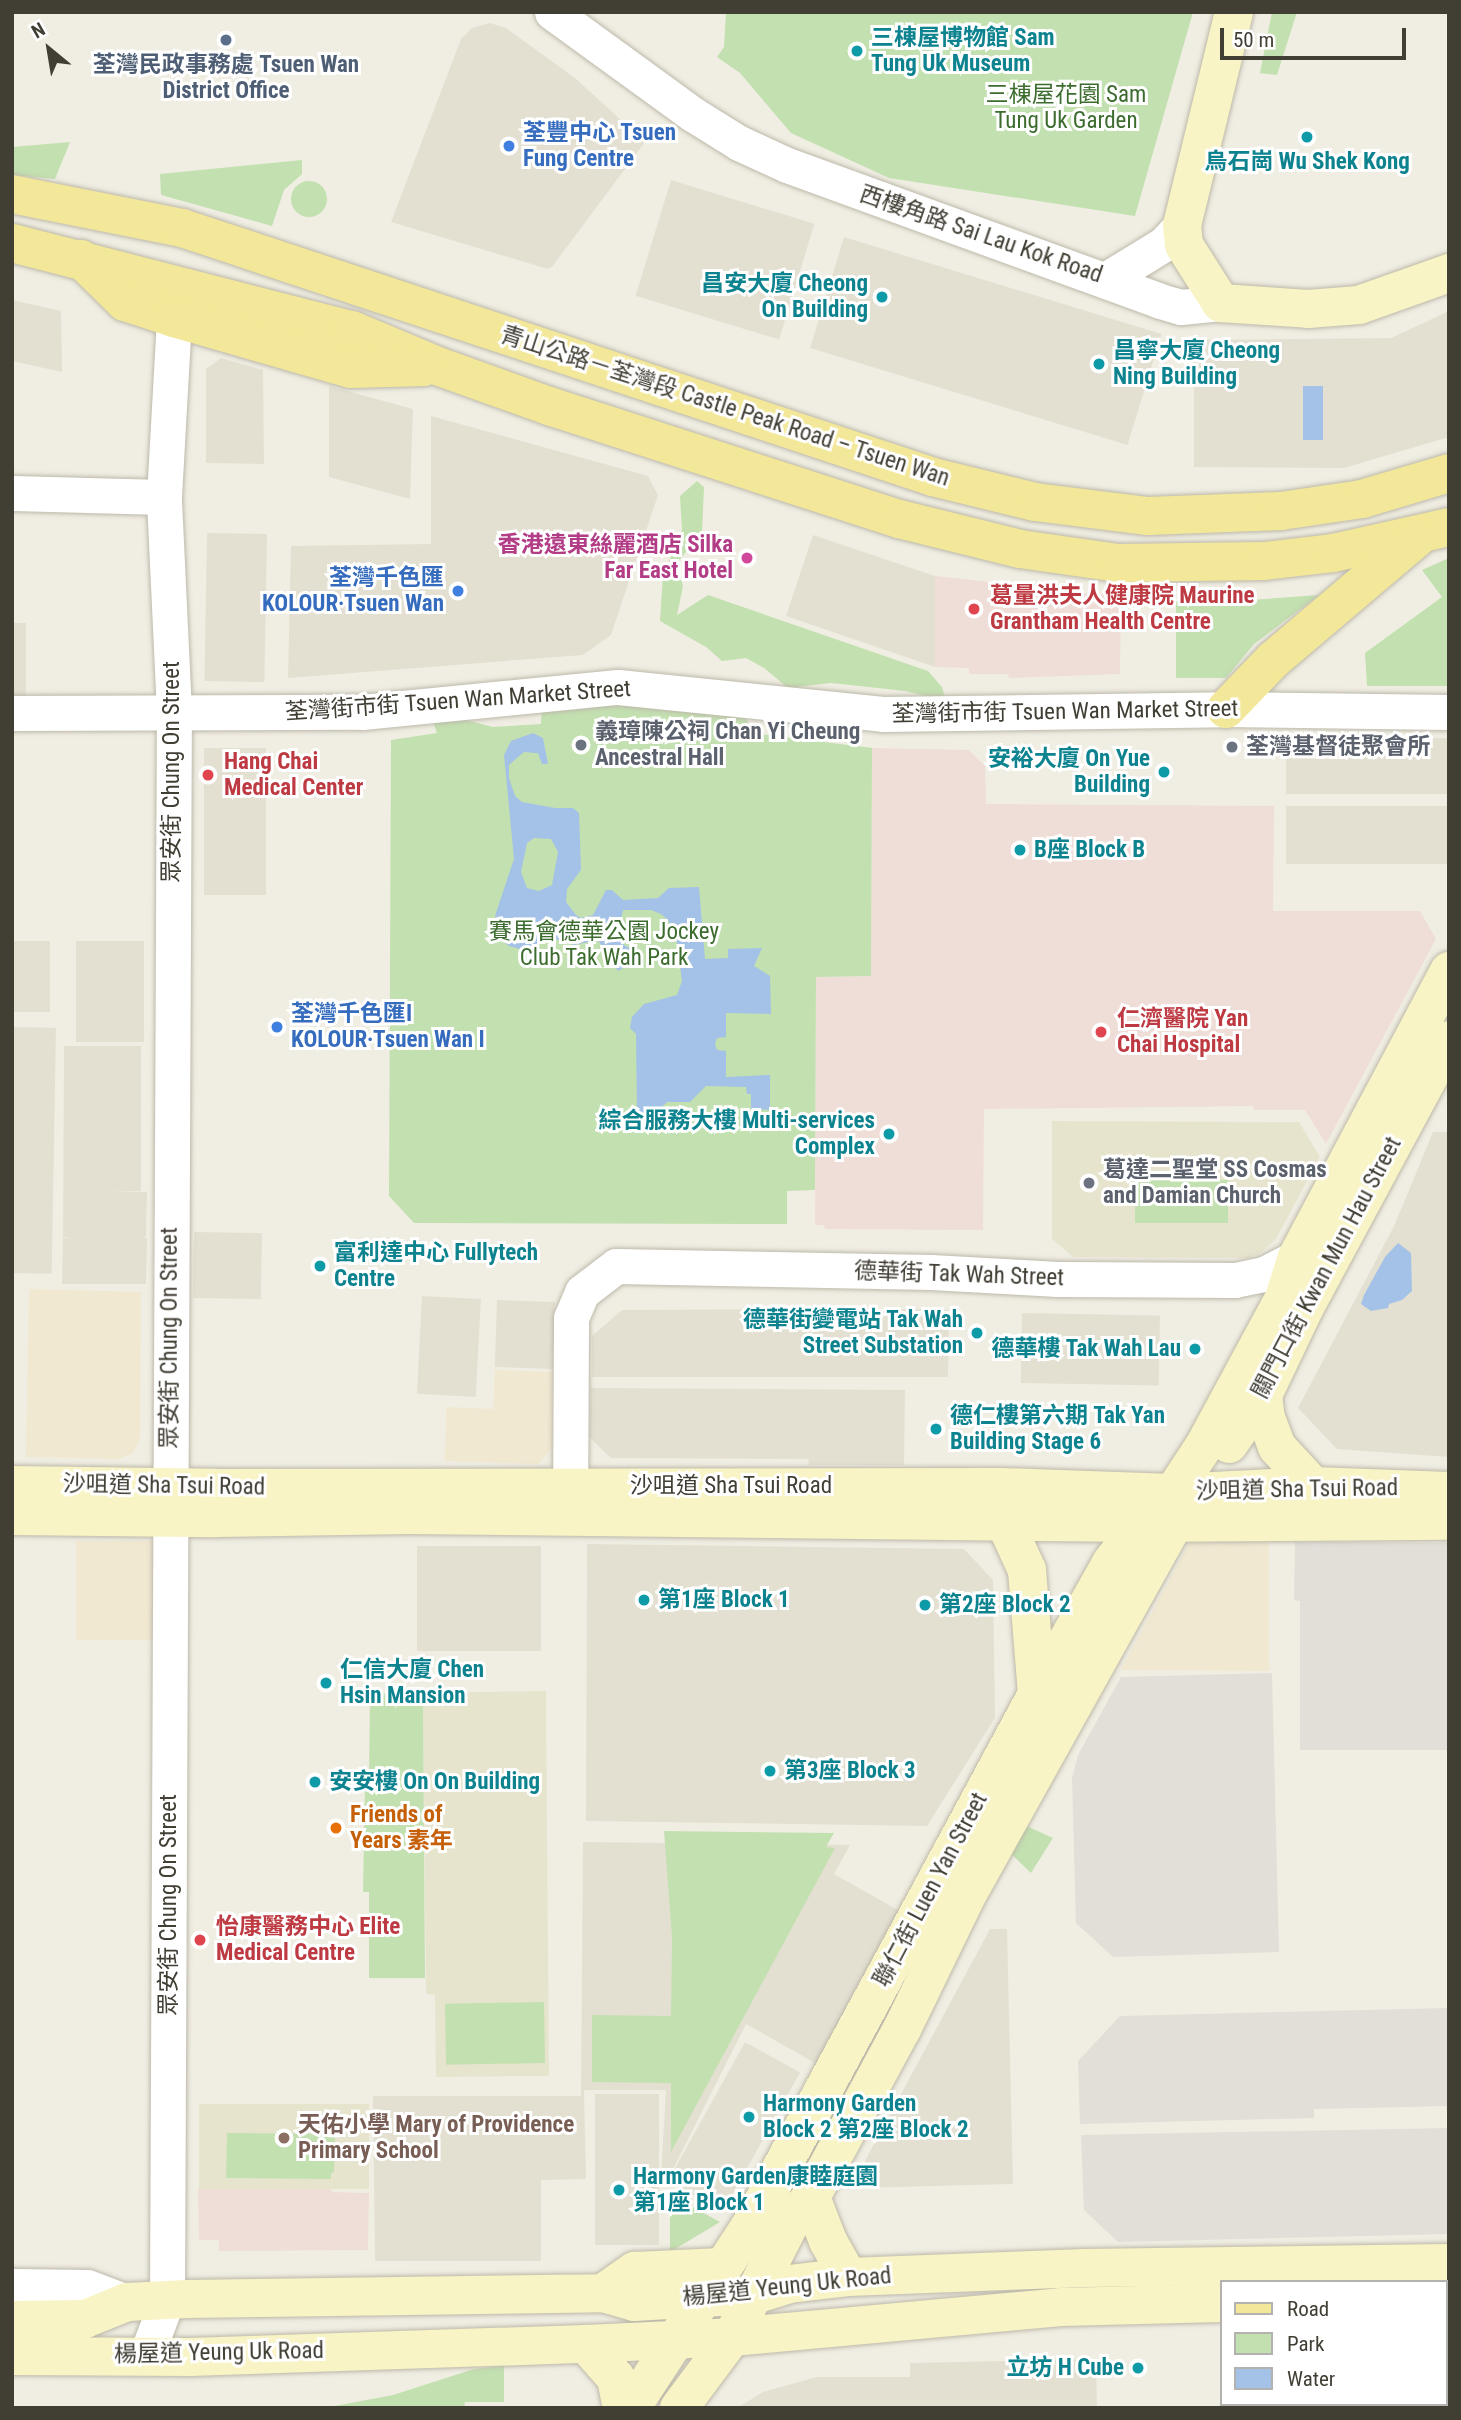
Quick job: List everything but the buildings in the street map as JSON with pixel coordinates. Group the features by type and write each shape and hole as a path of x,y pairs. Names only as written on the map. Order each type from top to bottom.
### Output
{"main road":[{"path":"1221,303 1184,245 1182,225 1234,12"},
{"name":"青山公路－荃灣段 Castle Peak Road – Tsuen Wan","path":"12,194 182,228 933,477 1035,502 1148,516 1281,511 1362,499 1449,473"},
{"path":"12,243 81,258 352,330 440,367 552,407 899,519 1020,549 1118,563 1264,561 1333,553 1435,530"},
{"path":"81,258 125,302 174,318 351,369 440,367"},
{"name":"西樓角路 Sai Lau Kok Road","path":"1221,303 1308,309 1359,305 1449,273"},
{"path":"1226,709 1273,660 1435,530"},
{"name":"關門口街 Kwan Mun Hau Street","path":"1172,1507 1284,1298 1297,1257 1449,971"},
{"name":"關門口街 Kwan Mun Hau Street","path":"1172,1507 1263,1395 1305,1307 1449,1040"},
{"path":"1263,1395 1266,1418 1277,1447 1313,1486"},
{"name":"沙咀道 Sha Tsui Road","path":"12,1485 168,1502"},
{"name":"沙咀道 Sha Tsui Road","path":"569,1501 1000,1486 1172,1507 1449,1521"},
{"name":"沙咀道 Sha Tsui Road","path":"12,1516 168,1502 215,1488 1004,1520 1172,1507 1313,1486 1449,1490"},
{"name":"聯仁街 Luen Yan Street","path":"631,2408 678,2340 750,2226 1037,1694 1111,1563 1172,1507"},
{"name":"聯仁街 Luen Yan Street","path":"682,2403 732,2337 792,2220 811,2197 902,2029 965,1899 1172,1507"},
{"path":"1004,1520 1027,1570 1037,1694"},
{"path":"811,2197 828,2241 848,2277"},
{"name":"楊屋道 Yeung Uk Road","path":"12,2320 85,2319 127,2302 167,2300 603,2293 634,2302 713,2283 754,2295 789,2284 848,2277 1084,2268 1449,2263"},
{"name":"楊屋道 Yeung Uk Road","path":"12,2356 146,2356 678,2340 1062,2307 1220,2303"},
{"path":"682,2403 799,2331"},
{"path":"586,2344 616,2378 622,2408"}],"street":[{"name":"西樓角路 Sai Lau Kok Road","path":"552,12 683,107 739,143 894,206 1181,307 1221,303"},
{"path":"1107,279 1164,244 1182,225"},
{"name":"眾安街 Chung On Street","path":"146,2356 167,2300 168,1502 174,712 164,497 174,318"},
{"path":"12,493 164,497"},
{"name":"荃灣街市街 Tsuen Wan Market Street","path":"12,713 362,712 530,693 618,687 859,713 1226,709 1449,712"},
{"name":"德華街 Tak Wah Street","path":"569,1501 573,1306 582,1292 616,1266 931,1272 1058,1279 1235,1280 1264,1274 1297,1257"},
{"name":"楊屋道 Yeung Uk Road","path":"12,2286 87,2287 127,2302"}],"shaded area":[{"name":"荃豐中心 Tsuen Fung Centre","path":"490,23 506,28 575,78 645,142 548,269 391,222 461,39 472,28"},
{"path":"671,180 814,224 779,340 636,296"},
{"path":"844,237 1161,334 1128,445 810,348"},
{"path":"12,300 61,311 62,372 12,361"},
{"path":"1449,311 1449,437 1344,468 1194,467 1194,340 1391,338"},
{"path":"221,358 263,370 264,464 206,463 206,369"},
{"path":"329,386 413,409 410,499 329,477"},
{"name":"荃灣千色匯 KOLOUR‧Tsuen Wan","path":"431,416 648,476 658,495 611,635 583,655 288,678 291,546 431,544"},
{"path":"207,533 267,534 264,682 204,681"},
{"path":"813,535 935,576 935,667 786,616"},
{"path":"935,576 1121,597 1120,674 1009,678 1008,674 969,674 969,668 935,667"},
{"path":"12,623 26,623 26,697 12,697"},
{"path":"1286,738 1449,738 1449,794 1286,794"},
{"path":"204,748 266,748 266,895 204,895"},
{"name":"仁濟醫院 Yan Chai Hospital","path":"872,748 969,750 985,766 986,804 1274,806 1273,911 1420,911 1436,939 1326,1144 1305,1110 1254,1110 1253,1106 984,1109 983,1230 825,1229 824,1225 815,1225 816,977 871,976"},
{"path":"1286,806 1449,806 1449,864 1286,864"},
{"path":"12,941 50,941 50,1012 12,1012"},
{"path":"76,941 144,941 144,1042 76,1042"},
{"path":"12,1027 56,1028 52,1274 12,1273"},
{"path":"64,1046 141,1046 141,1191 110,1191 147,1192 146,1237 140,1238 147,1238 146,1284 62,1284 63,1238 72,1238 63,1237"},
{"path":"1052,1121 1299,1122 1320,1157 1276,1239 1262,1252 1249,1258 1073,1257 1052,1239"},
{"path":"1433,1132 1449,1132 1449,1457 1337,1449 1298,1408 1394,1226"},
{"path":"194,1232 262,1233 261,1299 193,1298"},
{"path":"29,1289 141,1292 140,1439 133,1453 118,1459 26,1457"},
{"path":"422,1296 481,1299 476,1397 417,1394"},
{"path":"497,1300 555,1302 553,1369 495,1367"},
{"path":"813,1308 949,1310 948,1377 592,1377 592,1336 622,1310 810,1309 811,1349"},
{"path":"1022,1313 1160,1315 1159,1385 1021,1383"},
{"path":"495,1370 553,1372 552,1448 538,1464 445,1461 446,1407 493,1409"},
{"path":"591,1388 905,1390 904,1465 809,1465 808,1459 611,1458 589,1437"},
{"path":"76,1541 154,1541 154,1640 76,1640"},
{"path":"1190,1542 1269,1542 1269,1671 1121,1670"},
{"path":"1295,1542 1449,1543 1449,1750 1300,1750 1300,1601 1294,1600"},
{"path":"587,1544 964,1549 993,1580 995,1718 927,1826 586,1821"},
{"path":"417,1546 541,1546 541,1651 417,1651"},
{"path":"1272,1673 1279,1952 1113,1957 1076,1923 1072,1778 1078,1755 1121,1677"},
{"path":"546,1691 549,2076 436,2077 435,1995 426,1994 423,1693"},
{"path":"583,1842 850,1845 834,1874 905,1914 822,2067 746,2024 668,2179 661,2176 666,2090 584,2090 586,2179 541,2180 541,2261 375,2261 373,2096 581,2096"},
{"path":"990,1929 1007,1929 1013,2184 855,2188 867,2157"},
{"path":"1449,2008 1449,2106 1314,2109 1314,2118 1080,2124 1078,2061 1120,2016"},
{"path":"745,2042 800,2073 723,2212 668,2181"},
{"path":"595,2094 659,2094 659,2245 595,2245"},
{"name":"天佑小學 Mary of Providence Primary School","path":"199,2104 369,2104 369,2189 199,2189"},
{"path":"1449,2128 1449,2234 1118,2242 1084,2210 1081,2135"},
{"path":"198,2189 331,2189 332,2192 369,2193 368,2250 219,2251 219,2240 199,2240"},
{"path":"1449,2326 1449,2408 1288,2408 1447,2406"},
{"path":"1096,2359 1097,2408 737,2408 763,2392 817,2377 910,2377 910,2363"}],"green space":[{"name":"三棟屋花園 Sam Tung Uk Garden","path":"726,12 1193,12 1135,216 889,178 791,133 740,73 717,57 724,47"},
{"path":"1272,12 1297,12 1277,75 1260,73"},
{"path":"70,142 55,179 12,175 12,147"},
{"path":"302,160 302,174 284,190 272,226 161,195 160,174"},
{"path":"309,181 322,186 327,199 322,212 309,217 296,212 291,199 296,186"},
{"path":"697,481 704,487 702,533 676,564 683,586 677,615 708,595 928,671 942,687 946,701 905,691 831,683 788,688 764,668 746,658 722,661 706,647 660,621 663,575 682,530 680,496"},
{"path":"1449,558 1449,686 1367,686 1365,653 1442,597 1422,570"},
{"path":"1319,595 1254,644 1226,678 1176,678 1176,601 1222,602"},
{"name":"賽馬會德華公園 Jockey Club Tak Wah Park","path":"711,680 759,734 872,748 871,976 816,977 815,1190 787,1191 787,1224 414,1223 389,1196 391,740 437,733 432,719 466,720 493,727 541,724 542,700 626,706 669,703"},
{"path":"1135,1180 1228,1180 1228,1223 1135,1223"},
{"path":"423,1693 425,1978 369,1978 369,1892 363,1892 370,1694"},
{"path":"1020,1823 1053,1838 1031,1873 1004,1847"},
{"path":"664,1831 834,1833 826,1847 835,1848 671,2152 671,2083 592,2082 592,2015 671,2016 672,1937"},
{"path":"544,2002 545,2063 446,2065 445,2004"},
{"path":"227,2133 335,2134 334,2172 331,2173 331,2179 226,2178"},
{"path":"670,2195 720,2222 670,2252"},
{"path":"504,2366 504,2402 465,2402 464,2408 324,2408 393,2395 474,2369"}],"water":[{"path":"1303,386 1323,386 1323,440 1303,440"},
{"path":"533,733 543,738 548,764 542,764 538,753 524,752 509,765 509,778 515,796 522,802 555,808 573,808 579,813 581,870 567,889 566,902 576,915 581,918 593,915 606,890 612,890 623,900 658,898 669,888 699,887 705,959 728,958 728,949 762,948 754,966 770,976 771,1014 726,1013 726,1037 717,1038 715,1044 717,1050 726,1051 726,1077 770,1075 770,1110 751,1109 751,1094 747,1094 746,1087 706,1086 690,1102 667,1102 650,1118 637,1118 636,1034 630,1028 632,1017 644,1004 677,995 682,981 676,936 668,920 661,914 651,910 623,910 618,934 625,946 638,951 635,961 618,971 598,940 574,945 549,937 529,948 520,949 509,946 500,939 495,916 514,859 504,755 511,741","holes":["534,838 551,839 558,852 552,885 539,891 527,888 521,872 527,843"]},
{"path":"1398,1243 1411,1253 1412,1291 1402,1300 1389,1304 1388,1308 1371,1311 1361,1304 1364,1295 1385,1257"}],"place":[{"name":"荃灣民政事務處 Tsuen Wan District Office","path":"226,40"},
{"name":"三棟屋博物館 Sam Tung Uk Museum","path":"857,51"},
{"name":"烏石崗 Wu Shek Kong","path":"1307,137"},
{"name":"荃豐中心 Tsuen Fung Centre","path":"509,146"},
{"name":"昌安大廈 Cheong On Building","path":"882,297"},
{"name":"昌寧大廈 Cheong Ning Building","path":"1099,364"},
{"name":"香港遠東絲麗酒店 Silka Far East Hotel","path":"747,558"},
{"name":"荃灣千色匯 KOLOUR‧Tsuen Wan","path":"458,591"},
{"name":"葛量洪夫人健康院 Maurine Grantham Health Centre","path":"974,609"},
{"name":"義璋陳公祠 Chan Yi Cheung Ancestral Hall","path":"581,745"},
{"name":"荃灣基督徒聚會所","path":"1232,747"},
{"name":"安裕大廈 On Yue Building","path":"1164,772"},
{"name":"Hang Chai Medical Center","path":"208,775"},
{"name":"B座 Block B","path":"1020,850"},
{"name":"荃灣千色匯I KOLOUR‧Tsuen Wan I","path":"277,1027"},
{"name":"仁濟醫院 Yan Chai Hospital","path":"1101,1032"},
{"name":"綜合服務大樓 Multi-services Complex","path":"889,1134"},
{"name":"葛達二聖堂 SS Cosmas and Damian Church","path":"1089,1183"},
{"name":"富利達中心 Fullytech Centre","path":"320,1266"},
{"name":"德華街變電站 Tak Wah Street Substation","path":"977,1333"},
{"name":"德華樓 Tak Wah Lau","path":"1195,1349"},
{"name":"德仁樓第六期 Tak Yan Building Stage 6","path":"936,1429"},
{"name":"第1座 Block 1","path":"644,1600"},
{"name":"第2座 Block 2","path":"925,1605"},
{"name":"仁信大廈 Chen Hsin Mansion","path":"326,1683"},
{"name":"第3座 Block 3","path":"770,1771"},
{"name":"安安樓 On On Building","path":"315,1782"},
{"name":"Friends of Years 素年","path":"336,1828"},
{"name":"怡康醫務中心 Elite Medical Centre","path":"200,1940"},
{"name":"Harmony Garden Block 2 第2座 Block 2","path":"749,2117"},
{"name":"天佑小學 Mary of Providence Primary School","path":"284,2138"},
{"name":"Harmony Garden康睦庭園 第1座 Block 1","path":"619,2190"},
{"name":"立坊 H Cube","path":"1138,2368"}]}
